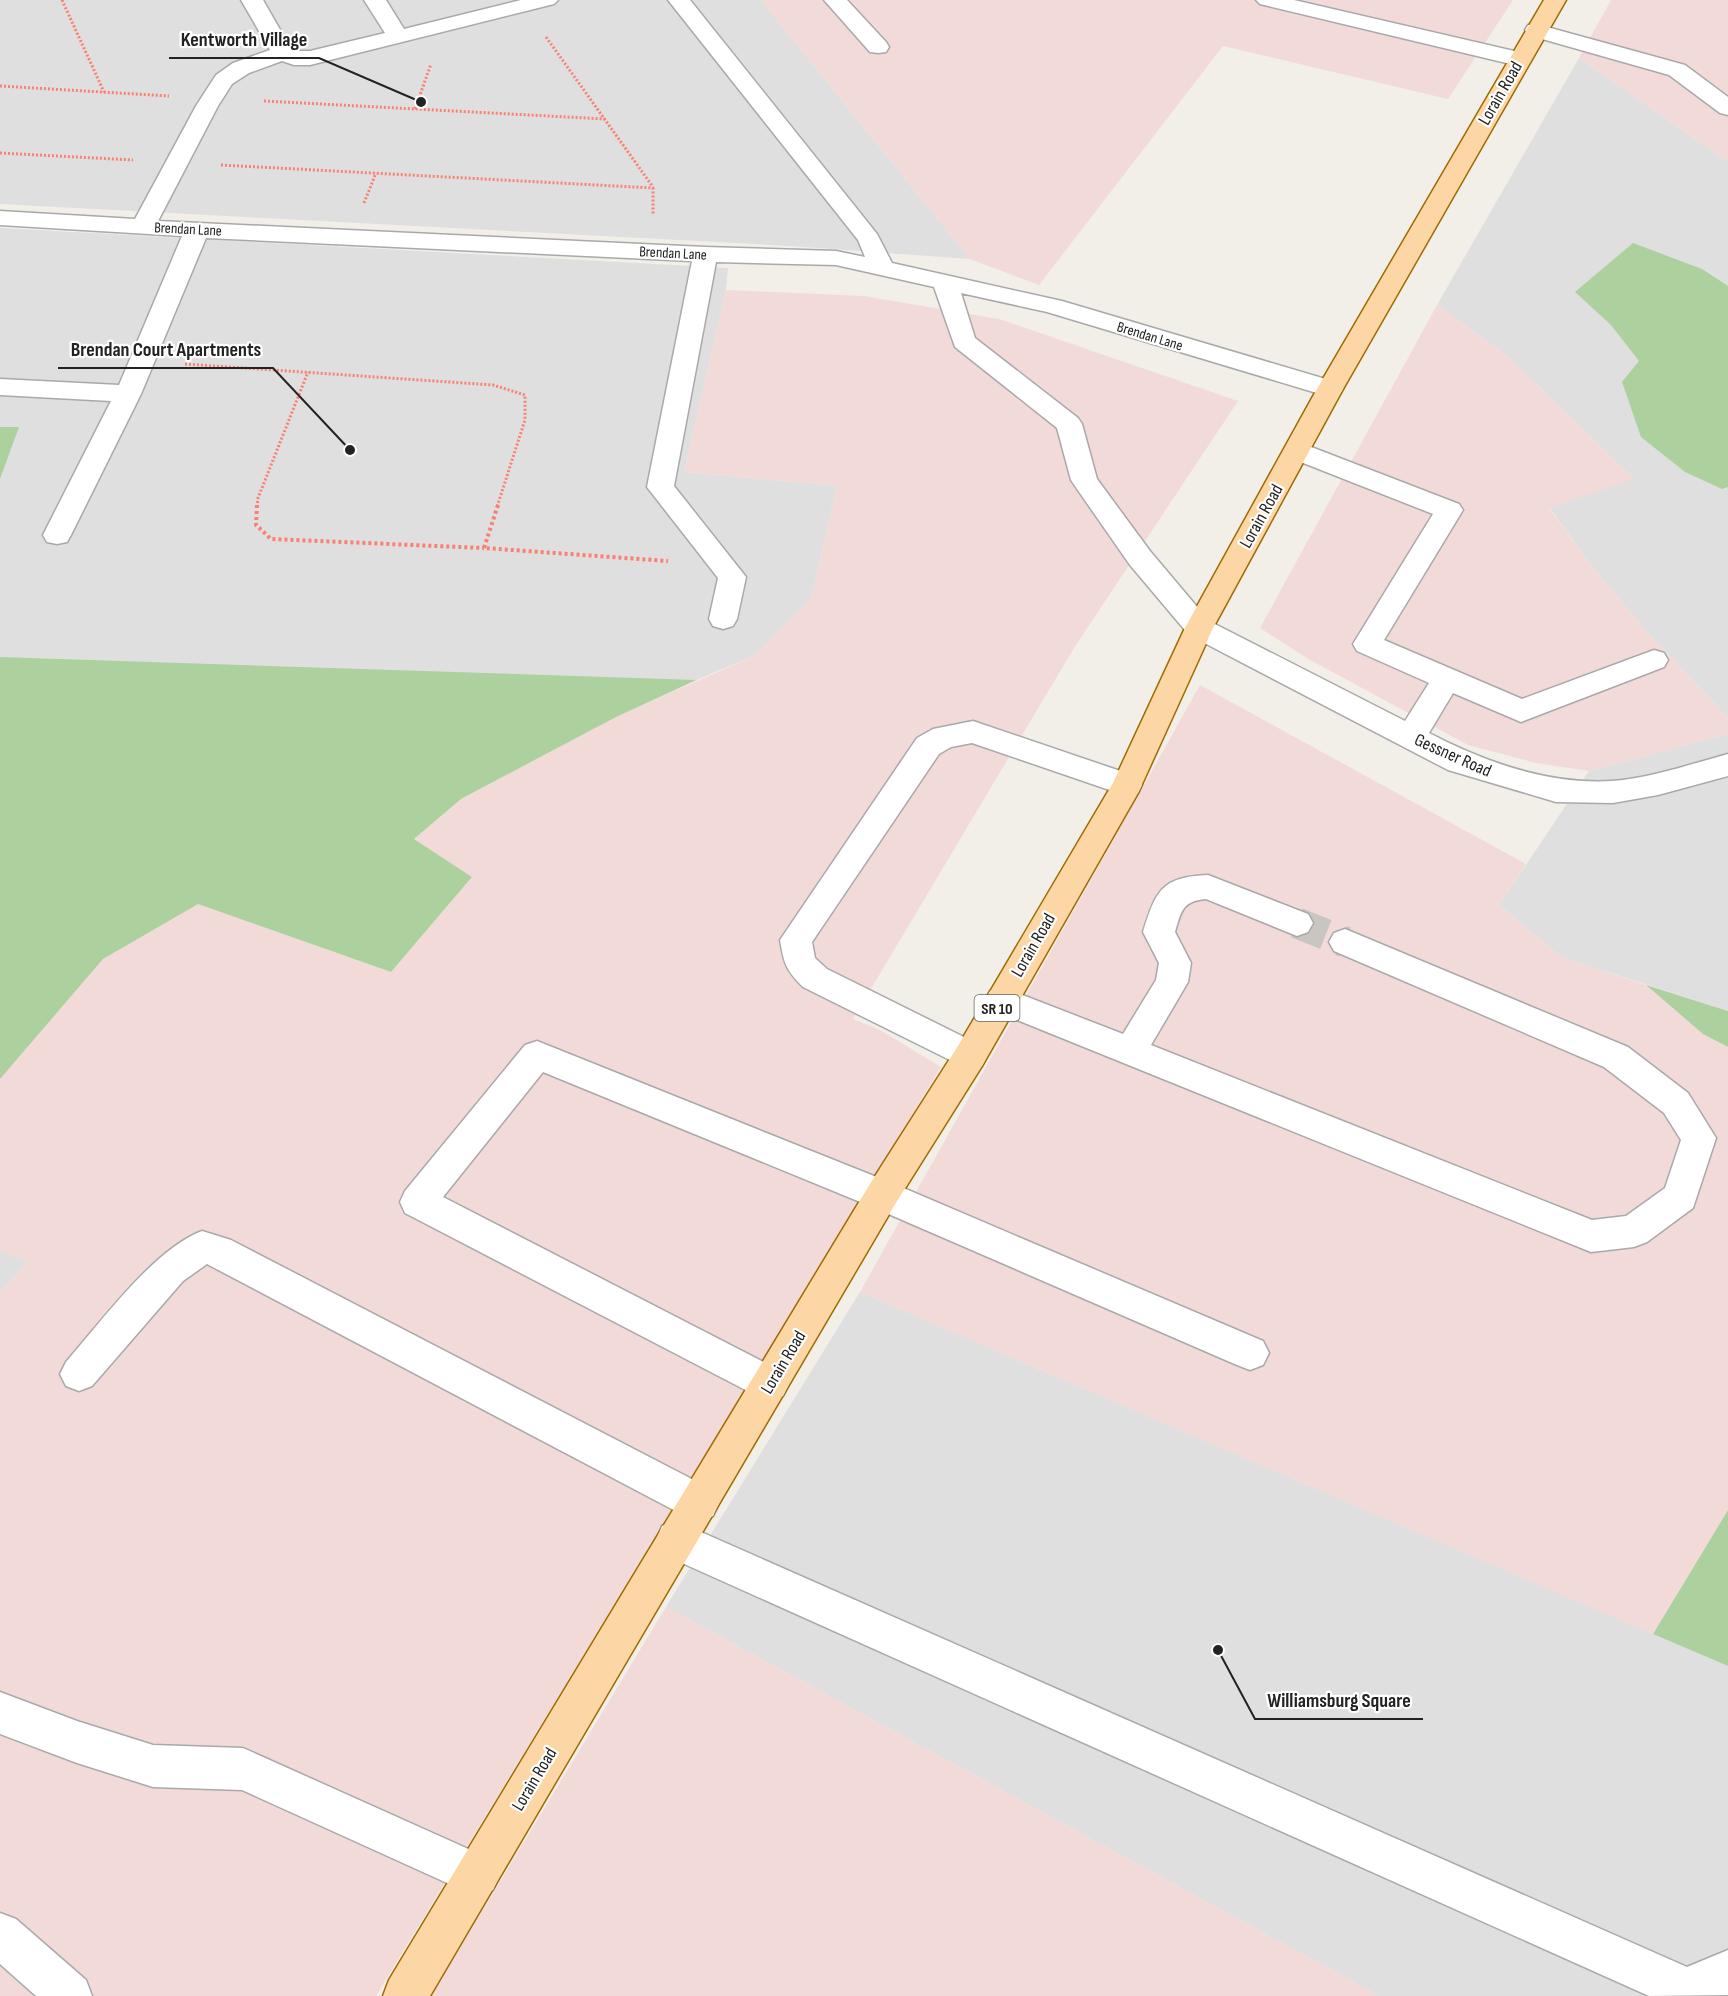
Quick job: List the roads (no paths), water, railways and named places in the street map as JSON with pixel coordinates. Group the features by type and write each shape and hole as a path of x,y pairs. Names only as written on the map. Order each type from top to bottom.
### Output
{"main road":[{"name":"Lorain Road","path":"405,1996 882,1195 970,1056 1127,785 1199,628 1330,389 1555,0"}],"street":[{"path":"252,0 283,53 294,58 310,57 547,0"},
{"path":"375,0 398,36"},
{"path":"679,0 869,239 882,268"},
{"path":"835,0 878,47"},
{"path":"1267,0 1519,59"},
{"path":"1536,30 1677,70 1728,108"},
{"path":"144,227 177,162 224,80 241,68 283,53"},
{"name":"Brendan Lane","path":"0,218 197,230 836,258 1053,306 1330,389"},
{"path":"57,535 128,394 197,230"},
{"path":"705,254 660,487 732,578 723,619"},
{"path":"945,282 964,342 1069,424 1084,480 1140,558 1199,628"},
{"path":"0,387 128,394"},
{"path":"1297,452 1449,510 1367,644 1521,711 1654,660"},
{"name":"Gessner Road","path":"1199,628 1459,762 1556,791 1613,792 1658,784 1728,765"},
{"path":"1411,737 1447,679"},
{"path":"970,1056 815,978 800,963 796,940 928,746 944,737 973,732 1127,785"},
{"path":"1130,1051 1172,982 1175,963 1159,932 1169,901 1189,888 1208,886 1297,923"},
{"path":"1002,1000 1591,1236 1634,1231 1680,1197 1699,1138 1676,1103 1616,1057 1345,942"},
{"path":"770,1384 418,1202 537,1055 882,1195 1250,1353"},
{"path":"79,1374 170,1270 185,1257 202,1247 218,1251 699,1503"},
{"path":"676,1540 1687,1993 1728,1972"},
{"path":"0,1713 77,1742 153,1766 243,1769 478,1875"},
{"path":"0,1935 70,1996"}],"tunnel":[{"path":"1297,923 1345,942"}],"place":[{"name":"Kentworth Village","path":"421,102"},
{"name":"Brendan Court Apartments","path":"350,450"},
{"name":"Williamsburg Square","path":"1218,1650"}]}
